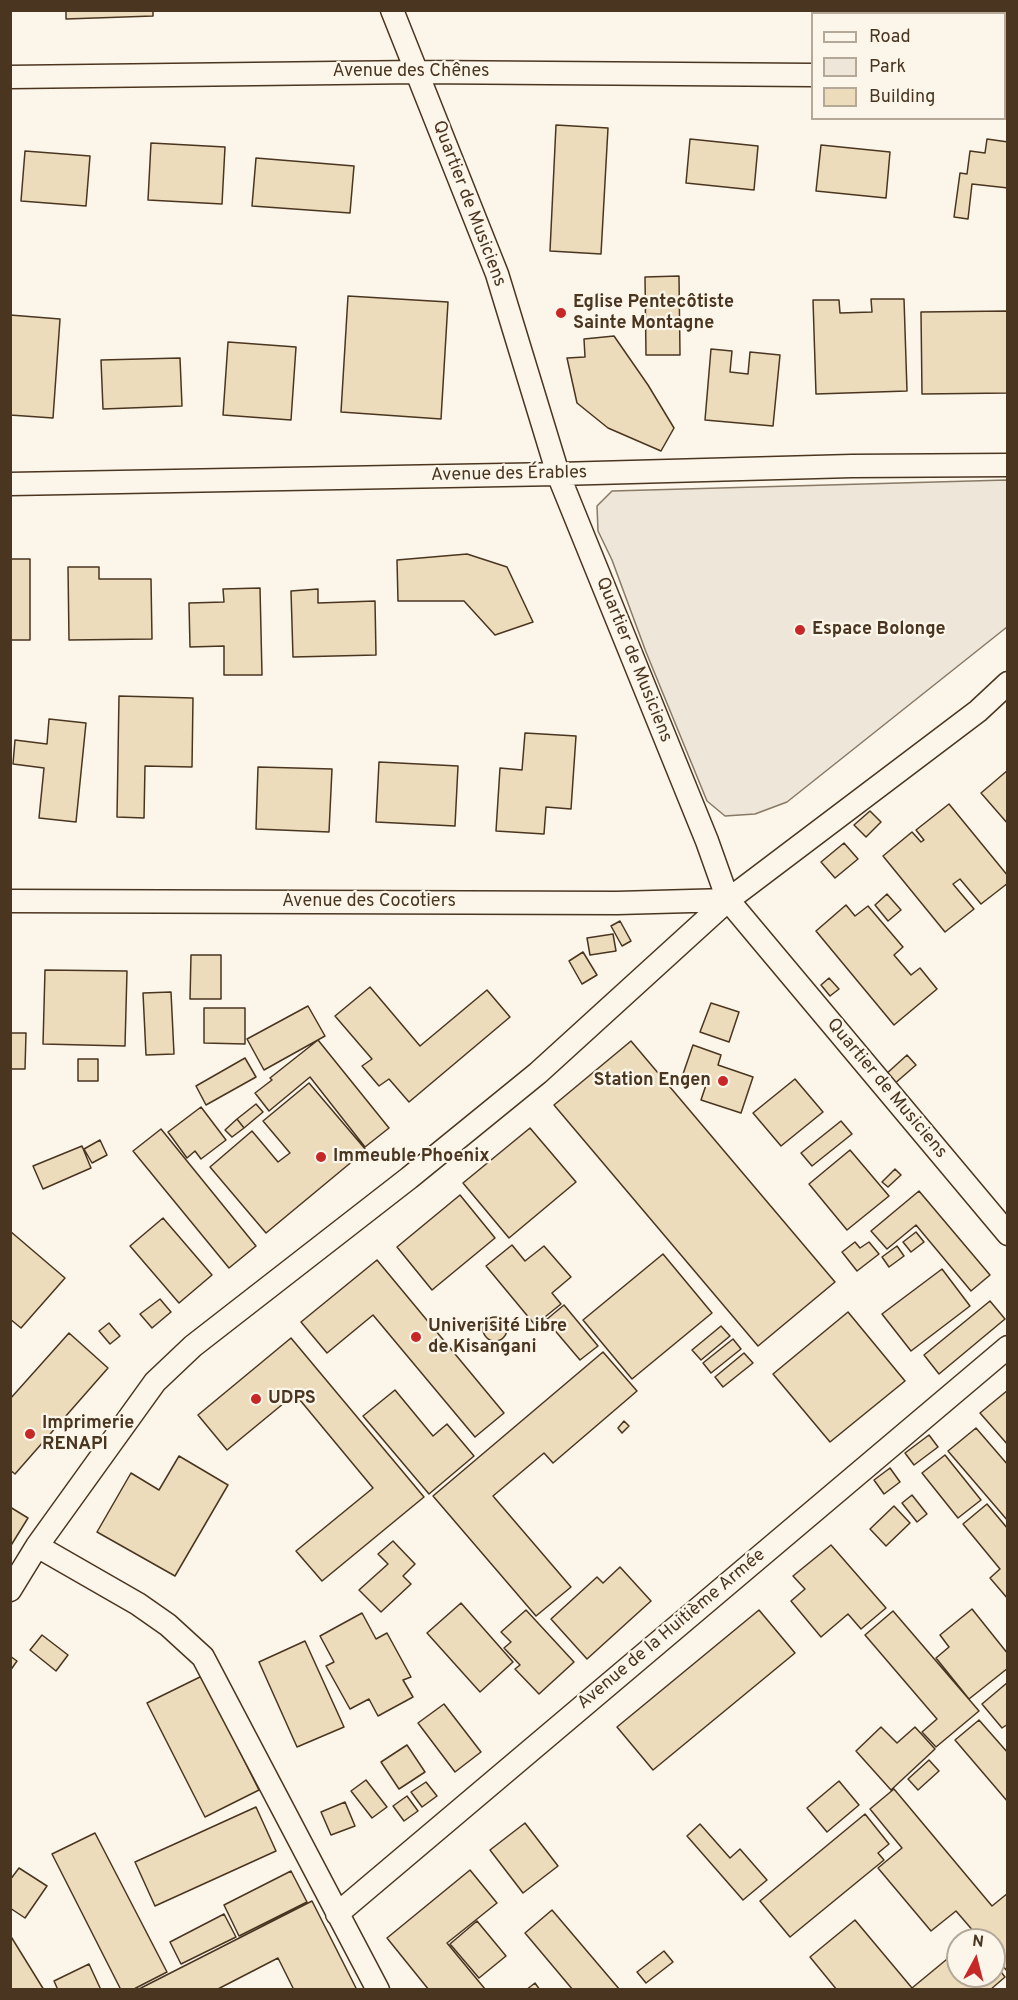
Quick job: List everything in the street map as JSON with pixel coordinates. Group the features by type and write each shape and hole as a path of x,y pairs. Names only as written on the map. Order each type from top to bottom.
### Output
{"street":[{"name":"Quartier de Musiciens","path":"392,10 497,274 558,474 707,841 728,900 1008,1234"},
{"name":"Avenue des Chênes","path":"10,76 417,72 811,75"},
{"name":"Avenue des Érables","path":"10,484 852,466 1008,465"},
{"path":"10,1590 37,1546 155,1382 193,1346 538,1073 728,900 978,711 1008,683"},
{"name":"Avenue des Cocotiers","path":"10,901 617,903 728,900"},
{"name":"Avenue de la Huitième Armée","path":"337,1914 1008,1347"},
{"path":"37,1546 138,1604 168,1625 203,1657 378,1989"}],"green space":[{"path":"1007,480 1007,627 787,802 755,814 725,816 707,801 646,652 612,560 598,531 597,506 612,491"}],"building":[{"path":"66,10 153,10 153,16 66,19"},
{"path":"556,125 608,128 601,254 550,251"},
{"path":"690,139 758,146 754,190 686,183"},
{"path":"987,139 1008,142 1008,188 972,184 968,219 954,217 960,173 967,174 970,151 985,153"},
{"path":"151,143 225,147 222,204 148,200"},
{"path":"821,145 890,152 886,198 816,191"},
{"path":"25,151 90,156 86,206 21,201"},
{"path":"256,158 354,166 350,213 252,206"},
{"path":"679,276 680,355 646,355 645,277"},
{"path":"348,296 448,302 441,419 341,412"},
{"path":"871,299 904,299 907,391 816,394 813,300 839,300 840,313 872,312"},
{"path":"1008,311 1008,393 922,394 921,312"},
{"path":"10,315 60,319 53,418 10,415"},
{"path":"614,336 674,428 661,451 608,428 577,403 567,358 585,357 584,339"},
{"path":"228,342 296,347 291,420 223,415"},
{"path":"711,349 732,351 730,372 748,374 750,352 780,355 773,426 705,420"},
{"path":"180,358 182,406 103,409 101,360"},
{"path":"467,554 507,567 533,622 495,635 464,601 398,601 397,560"},
{"path":"10,559 30,559 30,640 10,640"},
{"path":"68,567 99,567 99,579 151,579 152,639 69,640"},
{"path":"260,588 262,675 224,675 224,646 190,647 189,603 224,602 223,589"},
{"path":"318,589 318,603 375,601 376,655 293,657 291,591"},
{"path":"119,696 193,698 192,767 145,766 144,818 117,817"},
{"path":"49,719 86,723 76,822 39,818 44,768 13,764 15,740 47,744"},
{"path":"525,733 576,736 571,809 546,807 544,834 496,831 500,768 522,770"},
{"path":"379,762 458,766 455,826 376,822"},
{"path":"258,767 332,769 329,832 256,829"},
{"path":"1008,770 1008,824 981,793"},
{"path":"949,804 1008,876 1008,883 981,904 960,879 953,884 974,909 945,932 883,856 912,832 921,842 924,840 916,830"},
{"path":"870,811 881,822 866,837 854,825"},
{"path":"844,843 858,859 835,878 821,862"},
{"path":"887,894 901,910 888,921 875,905"},
{"path":"846,905 855,916 868,906 903,947 894,955 911,975 920,968 937,989 894,1025 816,931"},
{"path":"620,921 631,941 622,946 611,926"},
{"path":"613,934 616,951 590,955 587,938"},
{"path":"583,952 597,975 582,984 569,961"},
{"path":"191,955 221,955 221,999 190,999"},
{"path":"45,970 127,971 125,1046 43,1044"},
{"path":"829,978 839,989 830,996 821,985"},
{"path":"370,987 420,1046 487,990 510,1017 409,1102 389,1079 379,1086 362,1066 372,1059 335,1016"},
{"path":"171,992 174,1054 146,1055 143,993"},
{"path":"711,1003 739,1012 729,1042 700,1032"},
{"path":"308,1006 325,1036 264,1070 247,1039"},
{"path":"204,1008 245,1008 245,1044 204,1043"},
{"path":"10,1033 26,1033 25,1069 10,1069"},
{"path":"318,1040 389,1128 365,1147 310,1077 269,1111 255,1093 272,1080 270,1078"},
{"path":"631,1041 835,1282 758,1346 554,1105"},
{"name":"Station Engen","path":"693,1045 721,1055 718,1065 753,1077 741,1113 701,1100 706,1085 682,1077"},
{"path":"907,1055 916,1065 893,1085 885,1075"},
{"path":"245,1058 256,1077 206,1105 196,1086"},
{"path":"78,1059 98,1059 98,1081 78,1081"},
{"path":"795,1079 823,1112 781,1146 753,1113"},
{"name":"Immeuble Phoenix","path":"309,1083 366,1150 266,1233 210,1167 252,1131 278,1162 290,1153 263,1121"},
{"path":"256,1104 263,1112 244,1128 237,1119"},
{"path":"201,1107 226,1140 201,1159 195,1151 187,1158 168,1132"},
{"path":"237,1119 244,1128 232,1137 225,1130"},
{"path":"841,1121 852,1134 812,1166 801,1153"},
{"path":"530,1128 576,1182 509,1238 463,1183"},
{"path":"161,1129 256,1246 229,1268 133,1151"},
{"path":"100,1140 107,1155 92,1163 84,1149"},
{"path":"82,1146 91,1168 43,1189 33,1166"},
{"path":"850,1150 889,1196 847,1230 809,1184"},
{"path":"895,1169 901,1175 888,1187 882,1182"},
{"path":"919,1191 990,1275 971,1291 916,1225 887,1249 871,1231"},
{"path":"460,1195 495,1238 432,1290 397,1247"},
{"path":"163,1218 212,1275 179,1303 130,1246"},
{"path":"10,1231 65,1278 21,1328 10,1319"},
{"path":"916,1232 924,1242 911,1252 903,1242"},
{"path":"855,1242 860,1248 869,1242 879,1254 857,1271 842,1252"},
{"path":"512,1245 525,1261 544,1246 571,1277 552,1293 561,1304 535,1325 486,1266"},
{"path":"897,1246 904,1256 889,1267 882,1257"},
{"path":"663,1254 712,1313 632,1379 583,1320"},
{"name":"Univerisité Libre de Kisangani","path":"377,1260 504,1413 475,1437 373,1315 327,1353 301,1322"},
{"path":"942,1269 970,1306 911,1351 882,1314"},
{"path":"160,1299 171,1312 152,1328 140,1314"},
{"path":"990,1301 1005,1319 939,1374 924,1355"},
{"path":"564,1305 598,1346 580,1360 546,1320"},
{"path":"848,1312 905,1381 830,1442 773,1374"},
{"path":"495,1317 500,1318 506,1324 506,1334 500,1340 495,1341 490,1340 484,1334 483,1329 484,1324 490,1318"},
{"path":"109,1323 120,1336 110,1344 99,1331"},
{"path":"721,1326 730,1336 701,1360 692,1350"},
{"name":"Imprimerie RENAPI","path":"69,1333 108,1368 15,1474 10,1470 10,1399"},
{"path":"291,1338 424,1497 322,1581 296,1551 373,1488 295,1394 227,1450 198,1415"},
{"path":"733,1339 741,1349 711,1373 703,1363"},
{"path":"603,1352 637,1391 553,1463 544,1453 493,1496 571,1587 536,1616 433,1496"},
{"path":"744,1353 753,1363 723,1387 715,1377"},
{"path":"395,1390 433,1436 447,1424 474,1456 429,1494 363,1416"},
{"path":"1008,1390 1008,1445 980,1413"},
{"path":"624,1421 629,1426 622,1433 618,1428"},
{"path":"976,1428 1008,1465 1008,1521 948,1451"},
{"path":"929,1435 938,1447 914,1465 905,1453"},
{"path":"945,1455 981,1500 958,1518 922,1473"},
{"path":"179,1456 228,1485 175,1576 97,1532 131,1473 159,1490"},
{"path":"890,1468 900,1482 884,1494 874,1480"},
{"path":"912,1495 927,1514 917,1522 902,1503"},
{"path":"987,1504 1008,1529 1008,1599 990,1578 1000,1569 963,1524"},
{"path":"894,1506 910,1523 886,1546 870,1529"},
{"path":"10,1507 28,1518 10,1547"},
{"path":"393,1541 415,1564 403,1576 411,1584 381,1612 359,1590 388,1564 378,1554"},
{"path":"831,1545 886,1608 861,1629 848,1614 821,1637 791,1601 805,1589 793,1576"},
{"path":"620,1567 651,1601 587,1659 551,1619 597,1577 603,1583"},
{"path":"461,1603 513,1662 480,1692 427,1633"},
{"path":"972,1609 1008,1654 1008,1668 969,1699 936,1658 949,1647 940,1635"},
{"path":"526,1610 574,1662 539,1694 515,1669 520,1665 504,1648 511,1642 501,1632"},
{"path":"759,1610 795,1653 653,1770 617,1727"},
{"path":"893,1611 979,1711 936,1747 922,1732 937,1719 865,1635"},
{"path":"362,1613 376,1639 387,1633 411,1677 403,1680 413,1697 378,1716 369,1699 350,1709 326,1666 334,1662 320,1636"},
{"path":"42,1635 68,1655 56,1671 30,1650"},
{"path":"305,1641 344,1727 297,1747 259,1662"},
{"path":"10,1656 17,1661 10,1671"},
{"path":"202,1676 259,1790 205,1817 147,1703"},
{"path":"1008,1682 1008,1724 1002,1728 982,1704"},
{"path":"444,1704 481,1752 455,1772 418,1723"},
{"path":"979,1720 1008,1753 1008,1802 955,1740"},
{"path":"881,1727 897,1743 915,1727 935,1749 891,1790 856,1751"},
{"path":"407,1745 425,1772 399,1789 381,1762"},
{"path":"929,1760 939,1771 918,1790 908,1779"},
{"path":"366,1780 387,1807 372,1818 351,1791"},
{"path":"839,1781 859,1805 827,1832 807,1808"},
{"path":"426,1782 437,1796 422,1807 411,1792"},
{"path":"894,1789 992,1906 1008,1893 1008,1972 1006,1970 1006,1928 971,1928 956,1911 931,1931 878,1868 902,1848 870,1809"},
{"path":"407,1796 418,1811 404,1821 393,1806"},
{"path":"345,1802 355,1826 331,1835 321,1812"},
{"path":"256,1807 276,1851 155,1906 135,1862"},
{"path":"865,1814 889,1844 878,1853 884,1860 790,1937 760,1901"},
{"path":"525,1823 558,1866 523,1893 490,1850"},
{"path":"700,1824 730,1858 740,1849 767,1880 743,1900 687,1836"},
{"path":"95,1833 167,1972 132,1990 121,1990 52,1854"},
{"path":"19,1868 47,1886 25,1918 10,1908 10,1880"},
{"path":"470,1870 497,1903 447,1943 485,1989 429,1990 387,1938"},
{"path":"291,1871 307,1902 239,1936 224,1905"},
{"path":"312,1901 357,1990 294,1990 278,1958 216,1990 137,1990"},
{"path":"552,1910 620,1990 573,1990 525,1933"},
{"path":"224,1914 236,1937 181,1964 170,1942"},
{"path":"855,1920 912,1988 946,1960 946,1988 992,1988 990,1990 837,1990 810,1957"},
{"path":"477,1921 506,1956 479,1978 450,1944"},
{"path":"10,1935 44,1990 10,1990"},
{"path":"664,1951 673,1962 646,1983 637,1972"},
{"path":"89,1964 101,1990 58,1990 54,1981"},
{"path":"535,1983 540,1990 526,1990"}],"place":[{"name":"Eglise Pentecôtiste Sainte Montagne","path":"561,313"},
{"name":"Espace Bolonge","path":"800,630"},
{"name":"Station Engen","path":"723,1081"},
{"name":"Immeuble Phoenix","path":"321,1157"},
{"name":"Univerisité Libre de Kisangani","path":"416,1337"},
{"name":"UDPS","path":"256,1399"},
{"name":"Imprimerie RENAPI","path":"30,1434"}]}
